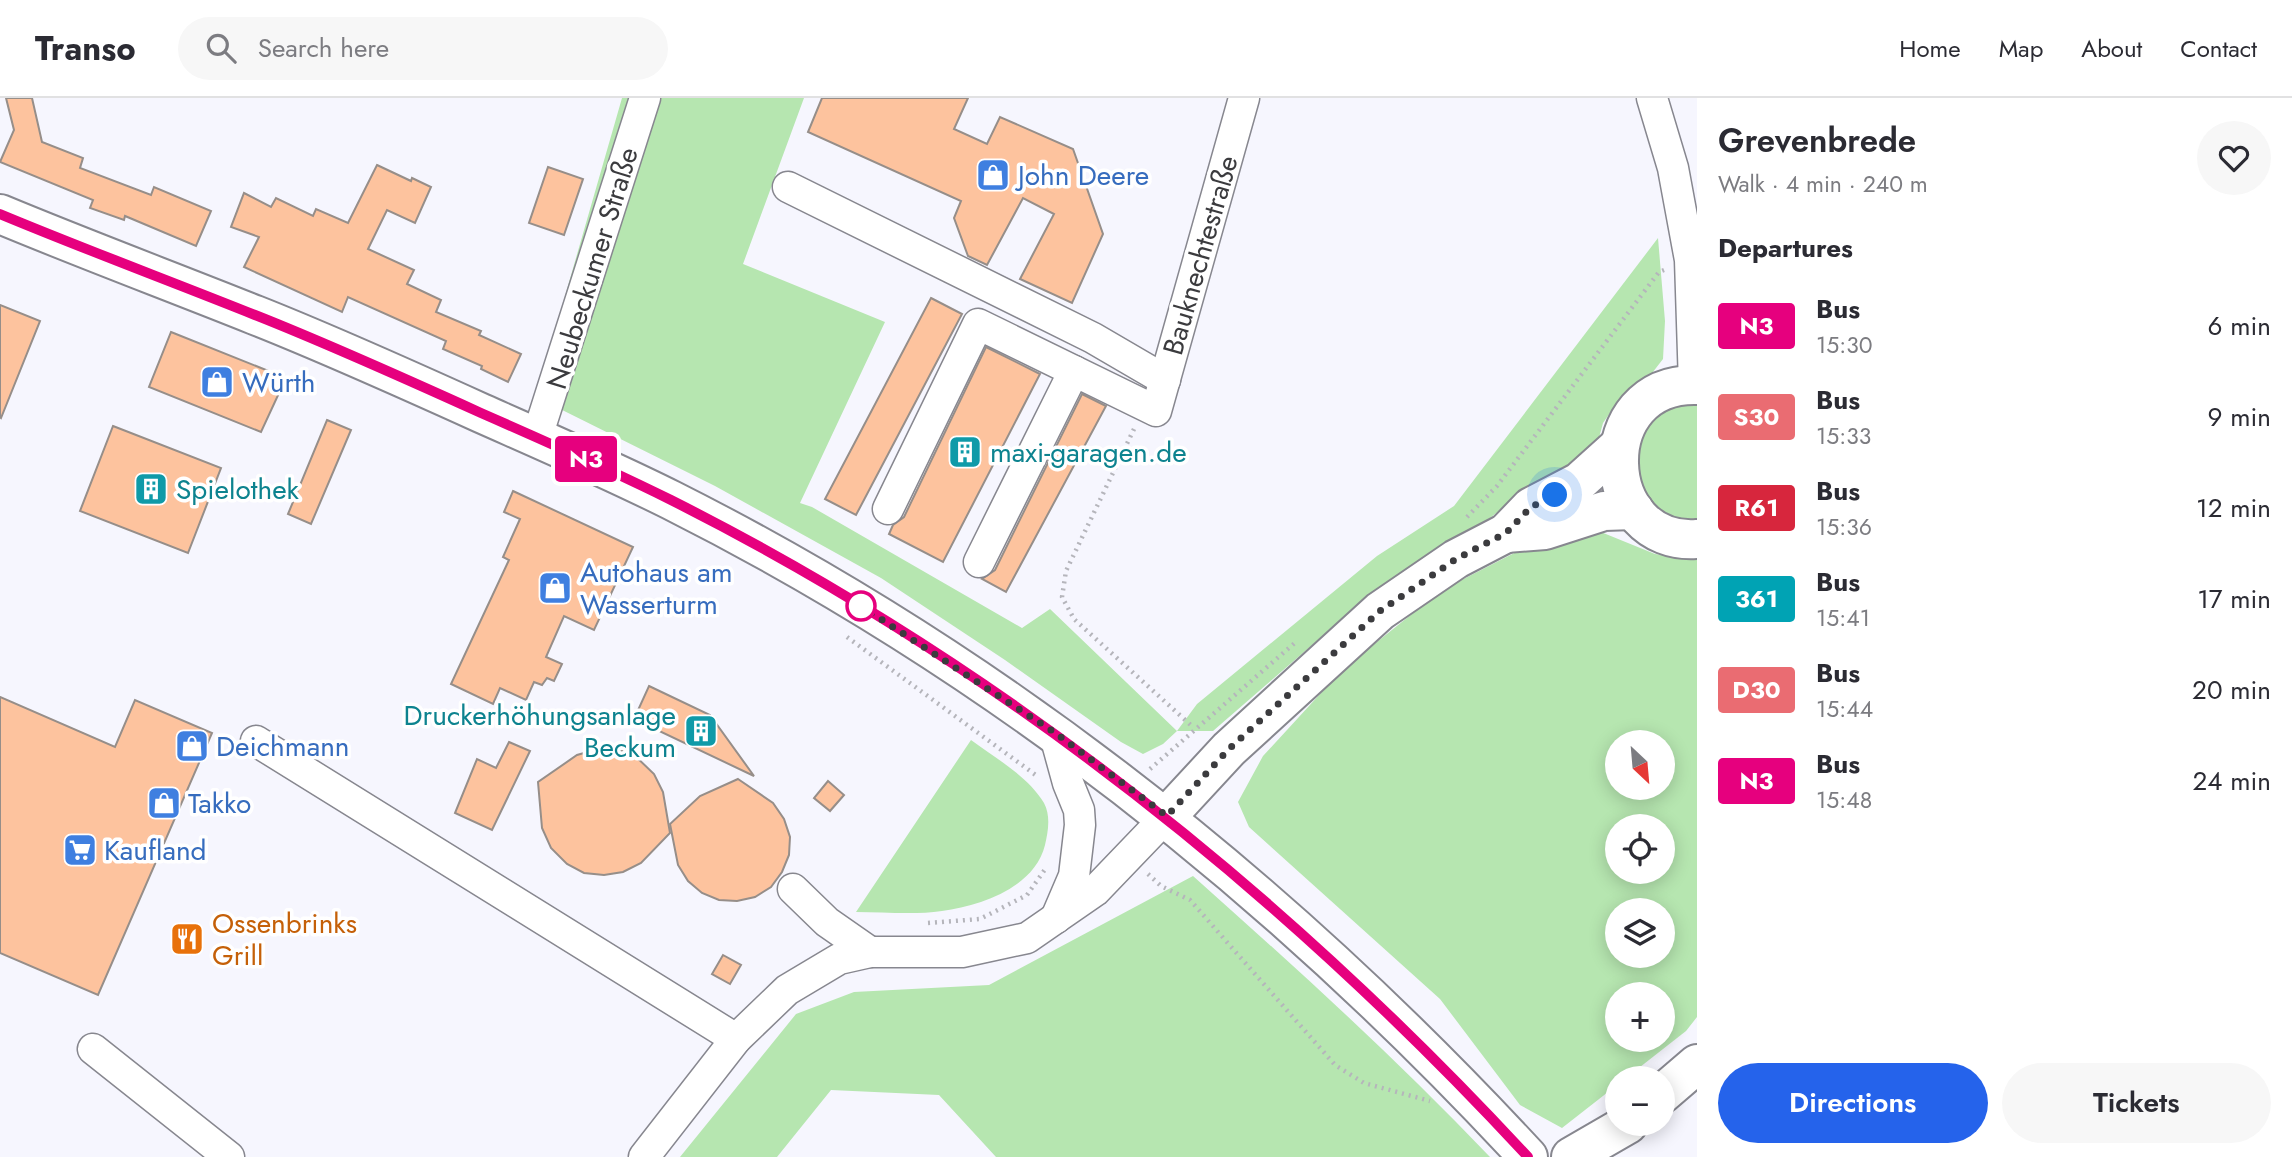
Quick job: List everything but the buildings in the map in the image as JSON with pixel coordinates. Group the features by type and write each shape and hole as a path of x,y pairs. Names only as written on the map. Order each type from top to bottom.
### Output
{"main road":[{"path":"0,214 320,341 537,437 671,500 804,573 902,631 1054,732 1167,816 1329,956 1528,1157"},
{"path":"1695,385 1673,388 1646,402 1626,426 1619,446 1617,467 1634,510 1647,523 1666,534 1697,539"},
{"path":"1167,816 1229,749 1380,611 1456,559 1506,533 1531,507 1579,482 1619,446"},
{"path":"1506,533 1545,530 1604,511 1634,510"},
{"path":"1675,1083 1697,1064"},
{"path":"1571,1157 1607,1136"}],"street":[{"name":"Neubeckumer Straße","path":"537,437 645,98"},
{"name":"Bauknechtestraße","path":"1156,411 1244,98"},
{"path":"1652,98 1673,168 1690,260 1695,385"},
{"path":"788,187 1093,338 1144,371 1165,380"},
{"path":"888,509 978,324 1156,411"},
{"path":"979,562 1074,371"},
{"path":"1054,732 1068,783 1079,810 1080,825 1074,876 1056,918"},
{"path":"256,741 736,1038"},
{"path":"644,1157 736,1038 787,990 839,959 870,952 961,952 1027,938 1095,891 1167,816"},
{"path":"793,889 827,922 870,952"},
{"path":"93,1049 229,1157"}],"path":[{"path":"1464,520 1497,486 1658,272 1690,260"},
{"path":"1156,411 1138,420 1066,571 1062,597 1074,619 1194,728"},
{"path":"843,634 1035,773 1042,783"},
{"path":"1131,788 1194,728 1300,639"},
{"path":"1128,858 1161,886 1190,900 1335,1065 1364,1083 1412,1095 1440,1107"}],"green space":[{"path":"622,98 804,98 743,264 885,322 800,503 812,507 1022,628 1050,609 1177,731 1163,744 1143,754 1121,742 1005,660 881,578 715,486 536,397"},
{"path":"1658,238 1665,321 1663,359 1649,377 1621,397 1603,423 1597,445 1575,466 1504,507 1431,564 1372,593 1213,731 1177,731 1197,704 1377,556 1454,506"},
{"path":"1697,399 1697,524 1682,523 1647,504 1632,447 1655,412"},
{"path":"1596,530 1655,554 1697,560 1697,1017 1675,1040 1675,982 1605,982 1605,1052 1659,1052 1641,1066 1605,1066 1605,1094 1562,1128 1520,1105 1440,999 1249,827 1238,802 1263,756 1343,669 1442,590 1528,546"},
{"path":"971,740 1020,776 1044,803 1048,813 1048,829 1039,860 1018,883 989,899 973,904 932,912 856,912"},
{"path":"1193,876 1382,1049 1490,1157 996,1157 939,1095 831,1090 777,1157 680,1157 796,1014 854,992 989,985"}],"bus line":[{"name":"N3","path":"0,214 320,341 576,454 731,532 881,618 1054,732 1167,816 1329,956 1528,1157"}],"place":[{"name":"John Deere","path":"993,175"},
{"name":"Würth","path":"217,382"},
{"name":"maxi-garagen.de","path":"965,452"},
{"name":"Spielothek","path":"151,489"},
{"name":"Autohaus am Wasserturm","path":"555,588"},
{"name":"Druckerhöhungsanlage Beckum","path":"701,731"},
{"name":"Deichmann","path":"192,746"},
{"name":"Takko","path":"164,803"},
{"name":"Kaufland","path":"80,850"},
{"name":"Ossenbrinks Grill","path":"187,939"}],"route":[{"path":"861,606 1054,732 1167,816 1229,749 1380,611 1456,559 1506,533 1531,507 1555,495"}]}
